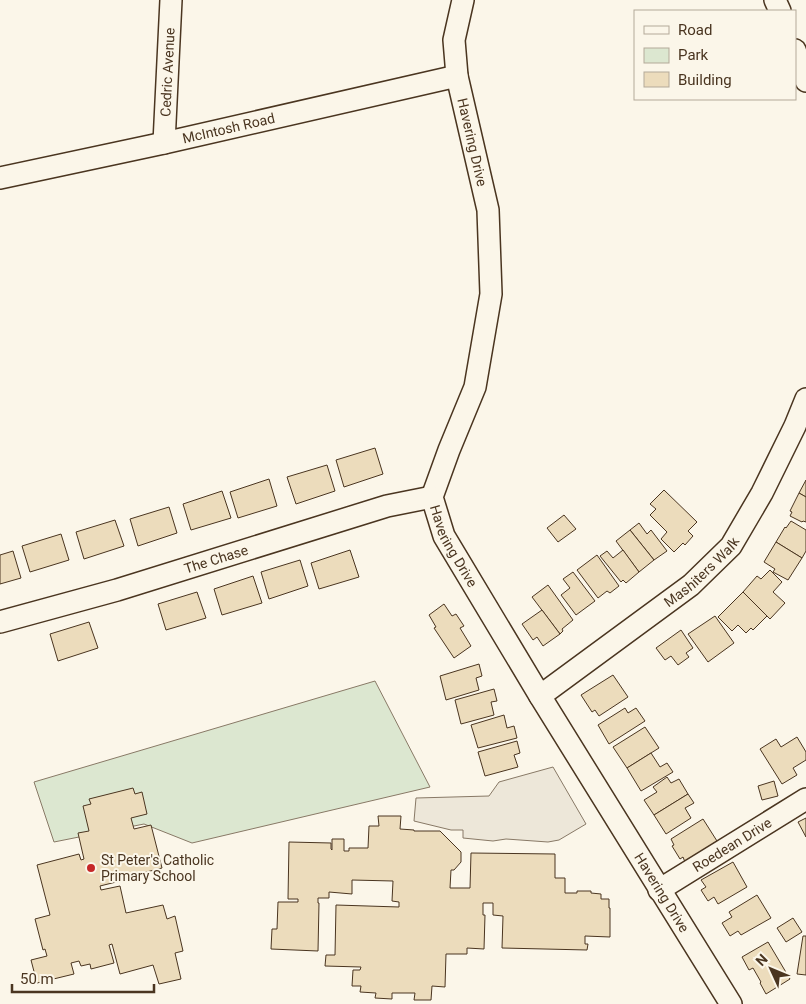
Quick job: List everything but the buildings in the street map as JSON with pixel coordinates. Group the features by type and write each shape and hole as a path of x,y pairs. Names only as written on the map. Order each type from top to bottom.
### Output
{"street":[{"name":"Cedric Avenue","path":"164,143 171,0"},
{"name":"Havering Drive","path":"463,0 454,40 458,76 488,210 491,294 475,386 432,497 444,536 540,696 731,1004"},
{"path":"796,53 806,82"},
{"name":"McIntosh Road","path":"0,178 458,76"},
{"name":"Mashiters Walk","path":"540,696 690,585 731,546 762,493 806,399"},
{"name":"The Chase","path":"0,622 117,590 387,506 432,497"},
{"name":"Roedean Drive","path":"659,890 806,799"}],"green space":[{"path":"375,681 430,787 192,843 144,824 54,842 34,782"}],"shaded area":[{"path":"553,767 586,824 559,840 548,842 506,839 493,841 463,838 463,830 451,830 414,821 416,798 489,796 499,782"}],"place":[{"name":"St Peter's Catholic Primary School","path":"91,868"}]}
